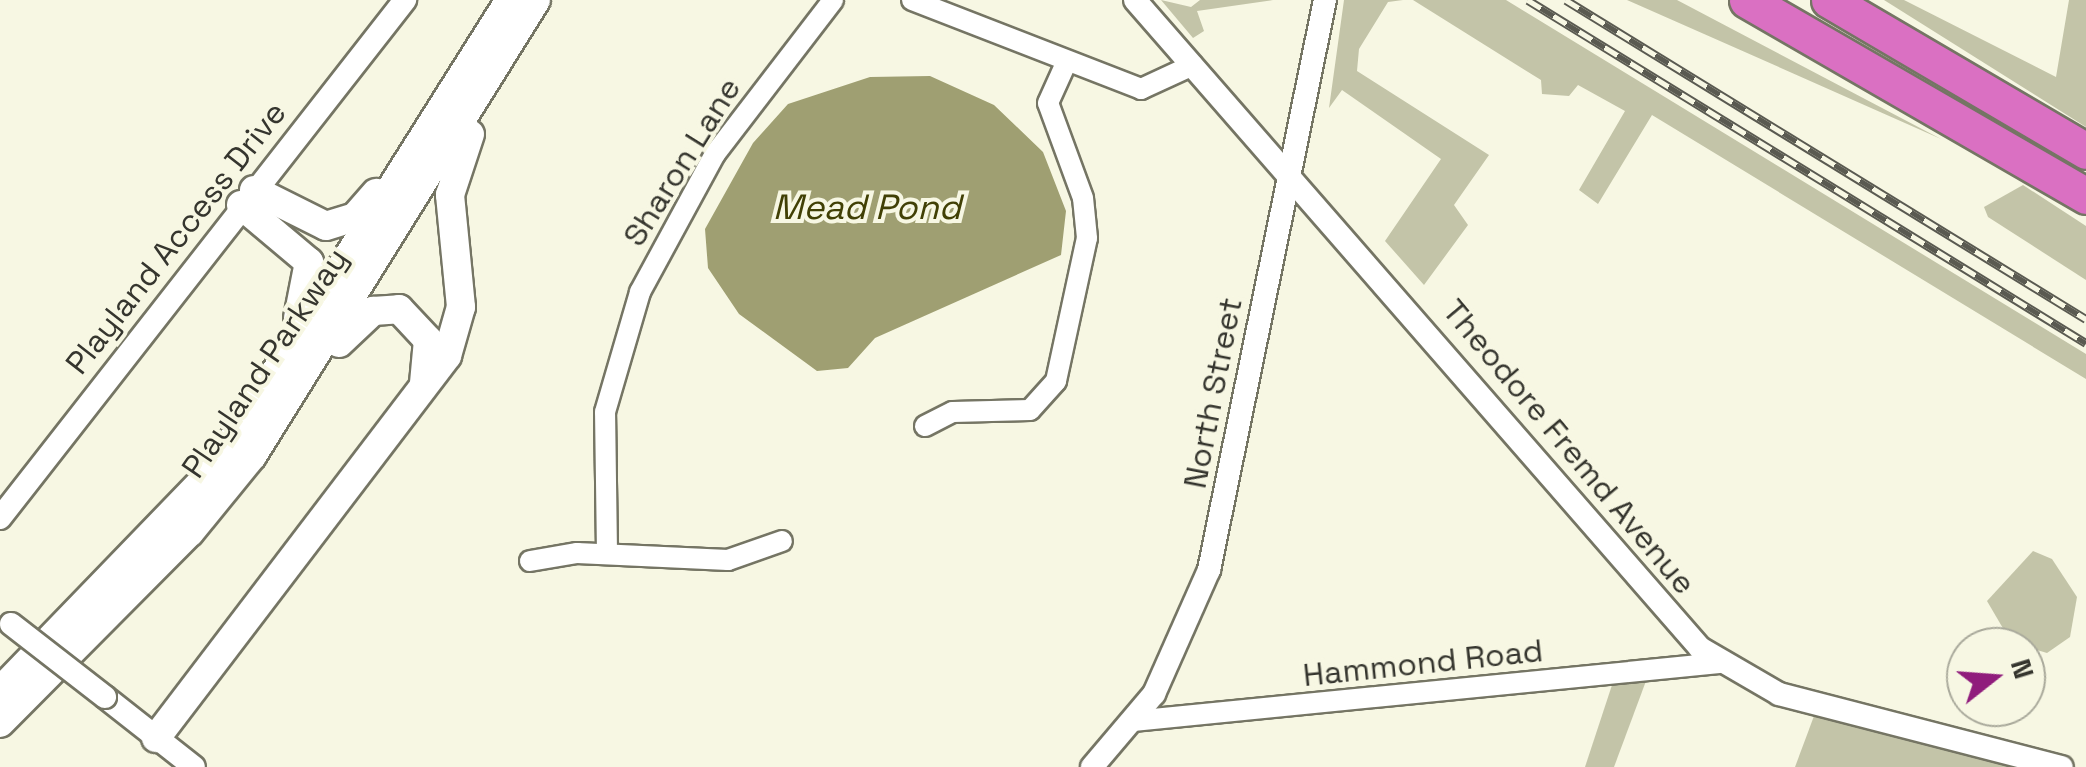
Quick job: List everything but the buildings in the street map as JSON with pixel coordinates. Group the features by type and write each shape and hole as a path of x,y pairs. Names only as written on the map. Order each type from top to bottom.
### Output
{"highway":[{"path":"1747,0 2086,196"},
{"path":"1828,0 2086,151"}],"main road":[{"name":"Playland Parkway","path":"0,691 149,543 233,444 510,0"},
{"name":"Playland Parkway","path":"0,723 190,532 269,430 536,0"},
{"path":"156,738 421,392 459,324 453,177 511,41"},
{"path":"248,198 312,224 341,224 368,204 458,84"},
{"path":"233,444 312,275 302,250 248,198"},
{"path":"269,430 358,320 386,307 411,316 428,340 421,392"}],"street":[{"name":"Playland Access Drive","path":"0,518 405,0"},
{"name":"Sharon Lane","path":"607,553 605,412 640,292 714,154 834,0"},
{"path":"912,0 1141,89 1193,65"},
{"name":"Theodore Fremd Avenue","path":"1135,0 1537,451 1664,611 1720,663 1792,698 2062,767"},
{"name":"North Street","path":"1092,767 1133,722 1209,570 1325,0"},
{"path":"925,426 964,410 1030,410 1056,381 1087,238 1083,198 1048,103 1068,61"},
{"path":"530,561 607,553 728,560 782,541"},
{"path":"6,620 194,767"},
{"name":"Hammond Road","path":"1133,722 1720,663"}],"shaded area":[{"path":"1161,0 1191,7 1200,0 1273,0 1197,11 1204,31 1193,38"},
{"path":"1344,0 1403,0 1388,2 1359,49 1357,71 1489,155 1454,205 1468,225 1424,285 1385,241 1441,159 1342,90 1329,108"},
{"path":"1413,0 1506,0 2086,354 2086,379 1652,115 1598,204 1579,190 1625,111 1578,85 1569,96 1542,94 1541,80"},
{"path":"1627,0 1677,0 1941,139 1729,45"},
{"path":"1884,0 1904,0 2056,77 2069,0 2086,0 2086,127"},
{"path":"2023,185 2086,226 2086,280 1988,217 1984,207"},
{"path":"2033,551 2052,559 2077,597 2070,637 2046,653 2046,627 2002,627 1987,601"},
{"path":"1646,681 1614,767 1585,767 1613,682"},
{"path":"1814,716 2025,767 1795,767"}],"water":[{"name":"Mead Pond","path":"930,76 994,105 1043,152 1066,211 1061,255 875,338 848,368 817,371 739,314 708,268 705,229 753,143 788,104 870,77"}],"railway":[{"path":"1528,0 2086,343"},
{"path":"1566,0 2086,319"}]}
